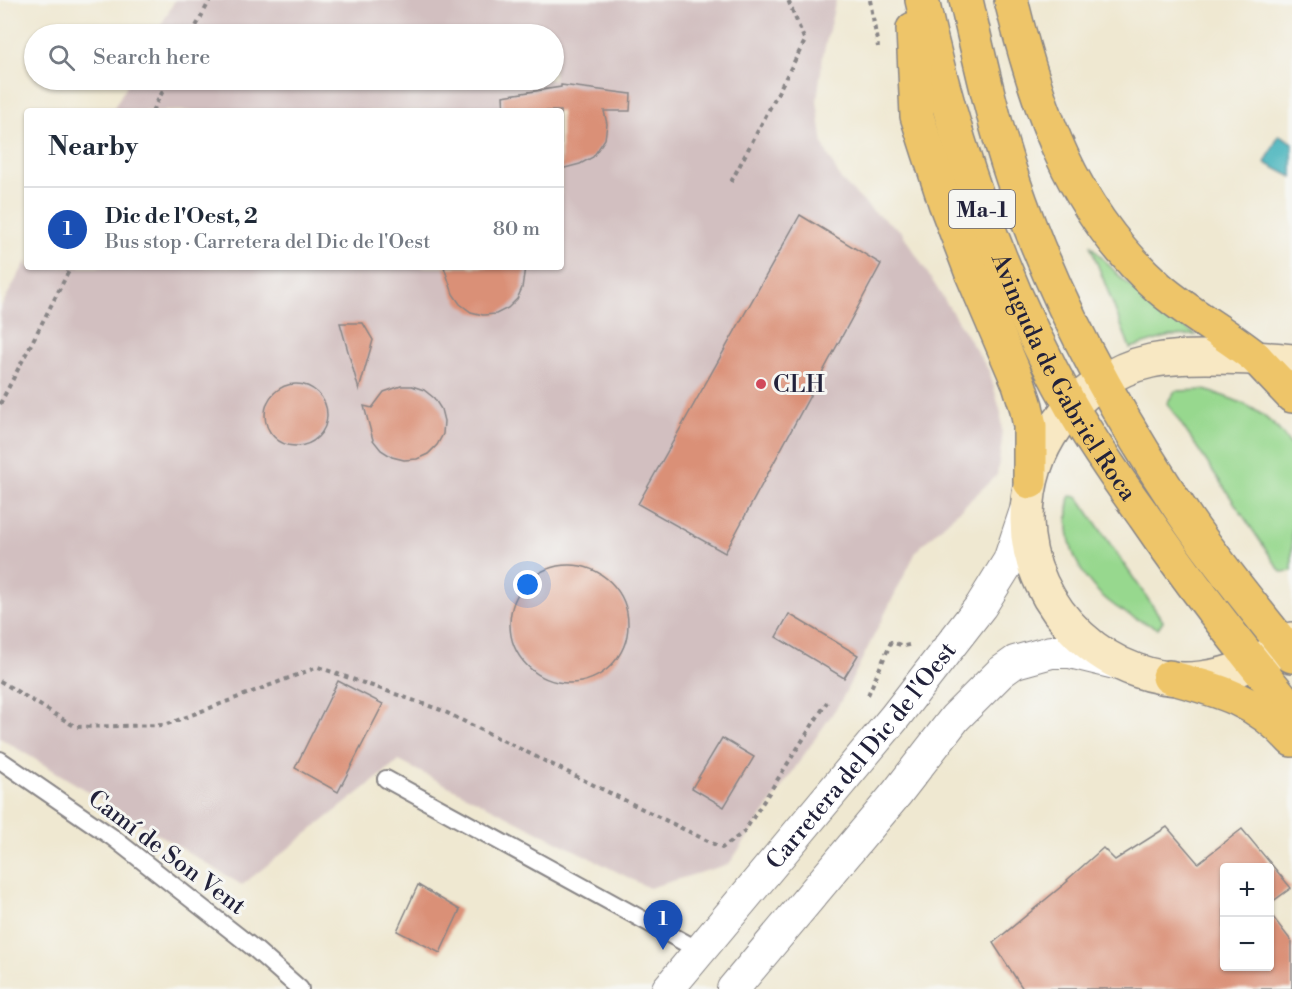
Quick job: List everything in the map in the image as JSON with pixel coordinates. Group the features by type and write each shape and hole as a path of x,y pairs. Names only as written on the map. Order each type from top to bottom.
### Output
{"main road":[{"path":"912,0 917,116 945,203 1026,406 1030,426 1029,494"},
{"name":"Avinguda de Gabriel Roca","path":"922,0 935,61 977,197 1020,303 1072,406 1106,462 1189,580 1292,710"},
{"name":"Avinguda de Gabriel Roca","path":"966,0 987,96 1014,182 1048,267 1102,381 1138,444 1188,521 1289,647"},
{"path":"1011,0 1026,61 1060,155 1103,228 1120,250 1160,289 1232,338 1255,357 1292,396"},
{"path":"1169,677 1219,691 1243,701 1262,711 1292,740"}],"street":[{"path":"1289,647 1228,673 1199,678 1169,677 1122,665 1095,649 1056,610 1042,586 1032,561 1027,535 1029,494 1038,457 1050,434 1072,406 1102,381 1150,361 1174,357 1255,357 1292,361"},
{"path":"1200,357 1250,370 1292,396"},
{"name":"Carretera del Dic de l'Oest","path":"668,989 887,727 981,606 1009,561 1029,494"},
{"name":"Carretera del Dic de l'Oest","path":"733,989 897,793 955,718 1001,672 1015,662 1051,652 1070,652 1122,665"}],"lane":[{"name":"Camí de Son Vent","path":"0,760 112,837 256,950 300,989"},
{"path":"386,779 700,951"}],"path":[{"path":"197,24 210,0"},
{"path":"732,182 805,41 788,0"},
{"path":"154,108 164,90"},
{"path":"0,404 69,270"},
{"path":"0,681 76,727 165,725 318,667 441,710 722,848 744,832 827,702"}],"shaded area":[{"path":"175,0 836,0 823,55 817,101 823,145 841,180 874,212 901,231 989,371 1001,413 1002,441 997,475 917,550 841,701 729,864 649,888 399,761 242,885 0,738 0,308 24,265 24,270 564,270 564,108 114,108 124,90 564,90 564,24 162,24"}],"green space":[{"path":"1090,245 1122,279 1145,299 1196,335 1170,336 1130,348"},
{"path":"1204,390 1243,404 1264,416 1292,447 1292,571 1281,572 1167,403 1175,391"},
{"path":"1070,496 1078,497 1163,621 1158,628 1118,608 1087,579 1070,542 1068,520"}],"water":[{"path":"1279,135 1292,142 1292,177 1265,163"}],"building":[{"path":"564,85 631,94 630,111 604,111 607,124 605,139 593,157 580,164 564,168 564,108 504,108 503,96 542,90 564,90"},
{"name":"CLH","path":"800,215 881,264 725,553 638,504"},
{"path":"445,270 525,270 522,288 517,299 508,308 496,314 483,315 471,312 460,304 453,294"},
{"path":"340,323 363,323 373,340 359,390"},
{"path":"296,384 318,393 327,415 318,437 296,446 274,437 265,415 274,393"},
{"path":"401,386 412,386 424,390 434,398 441,409 444,421 443,434 437,445 428,454 417,459 404,460 392,457 381,450 373,440 364,406 372,408 384,392"},
{"path":"569,565 592,569 611,582 624,601 628,624 624,647 611,666 592,679 569,683 546,679 527,666 514,647 510,624 514,601 527,582 546,569"},
{"path":"789,614 858,655 844,678 776,637"},
{"path":"338,681 383,704 338,792 295,768"},
{"path":"722,738 754,757 724,807 692,788"},
{"path":"1167,827 1198,863 1242,829 1270,863 1220,863 1220,971 1274,971 1274,919 1292,942 1292,989 1023,989 993,943 1068,881 1103,848 1115,860"},
{"path":"1274,868 1291,888 1274,900"},
{"path":"418,885 460,910 440,953 397,931"}],"place":[{"name":"CLH","path":"761,384"},
{"name":"Dic de l'Oest, 2","path":"663,950"}]}
